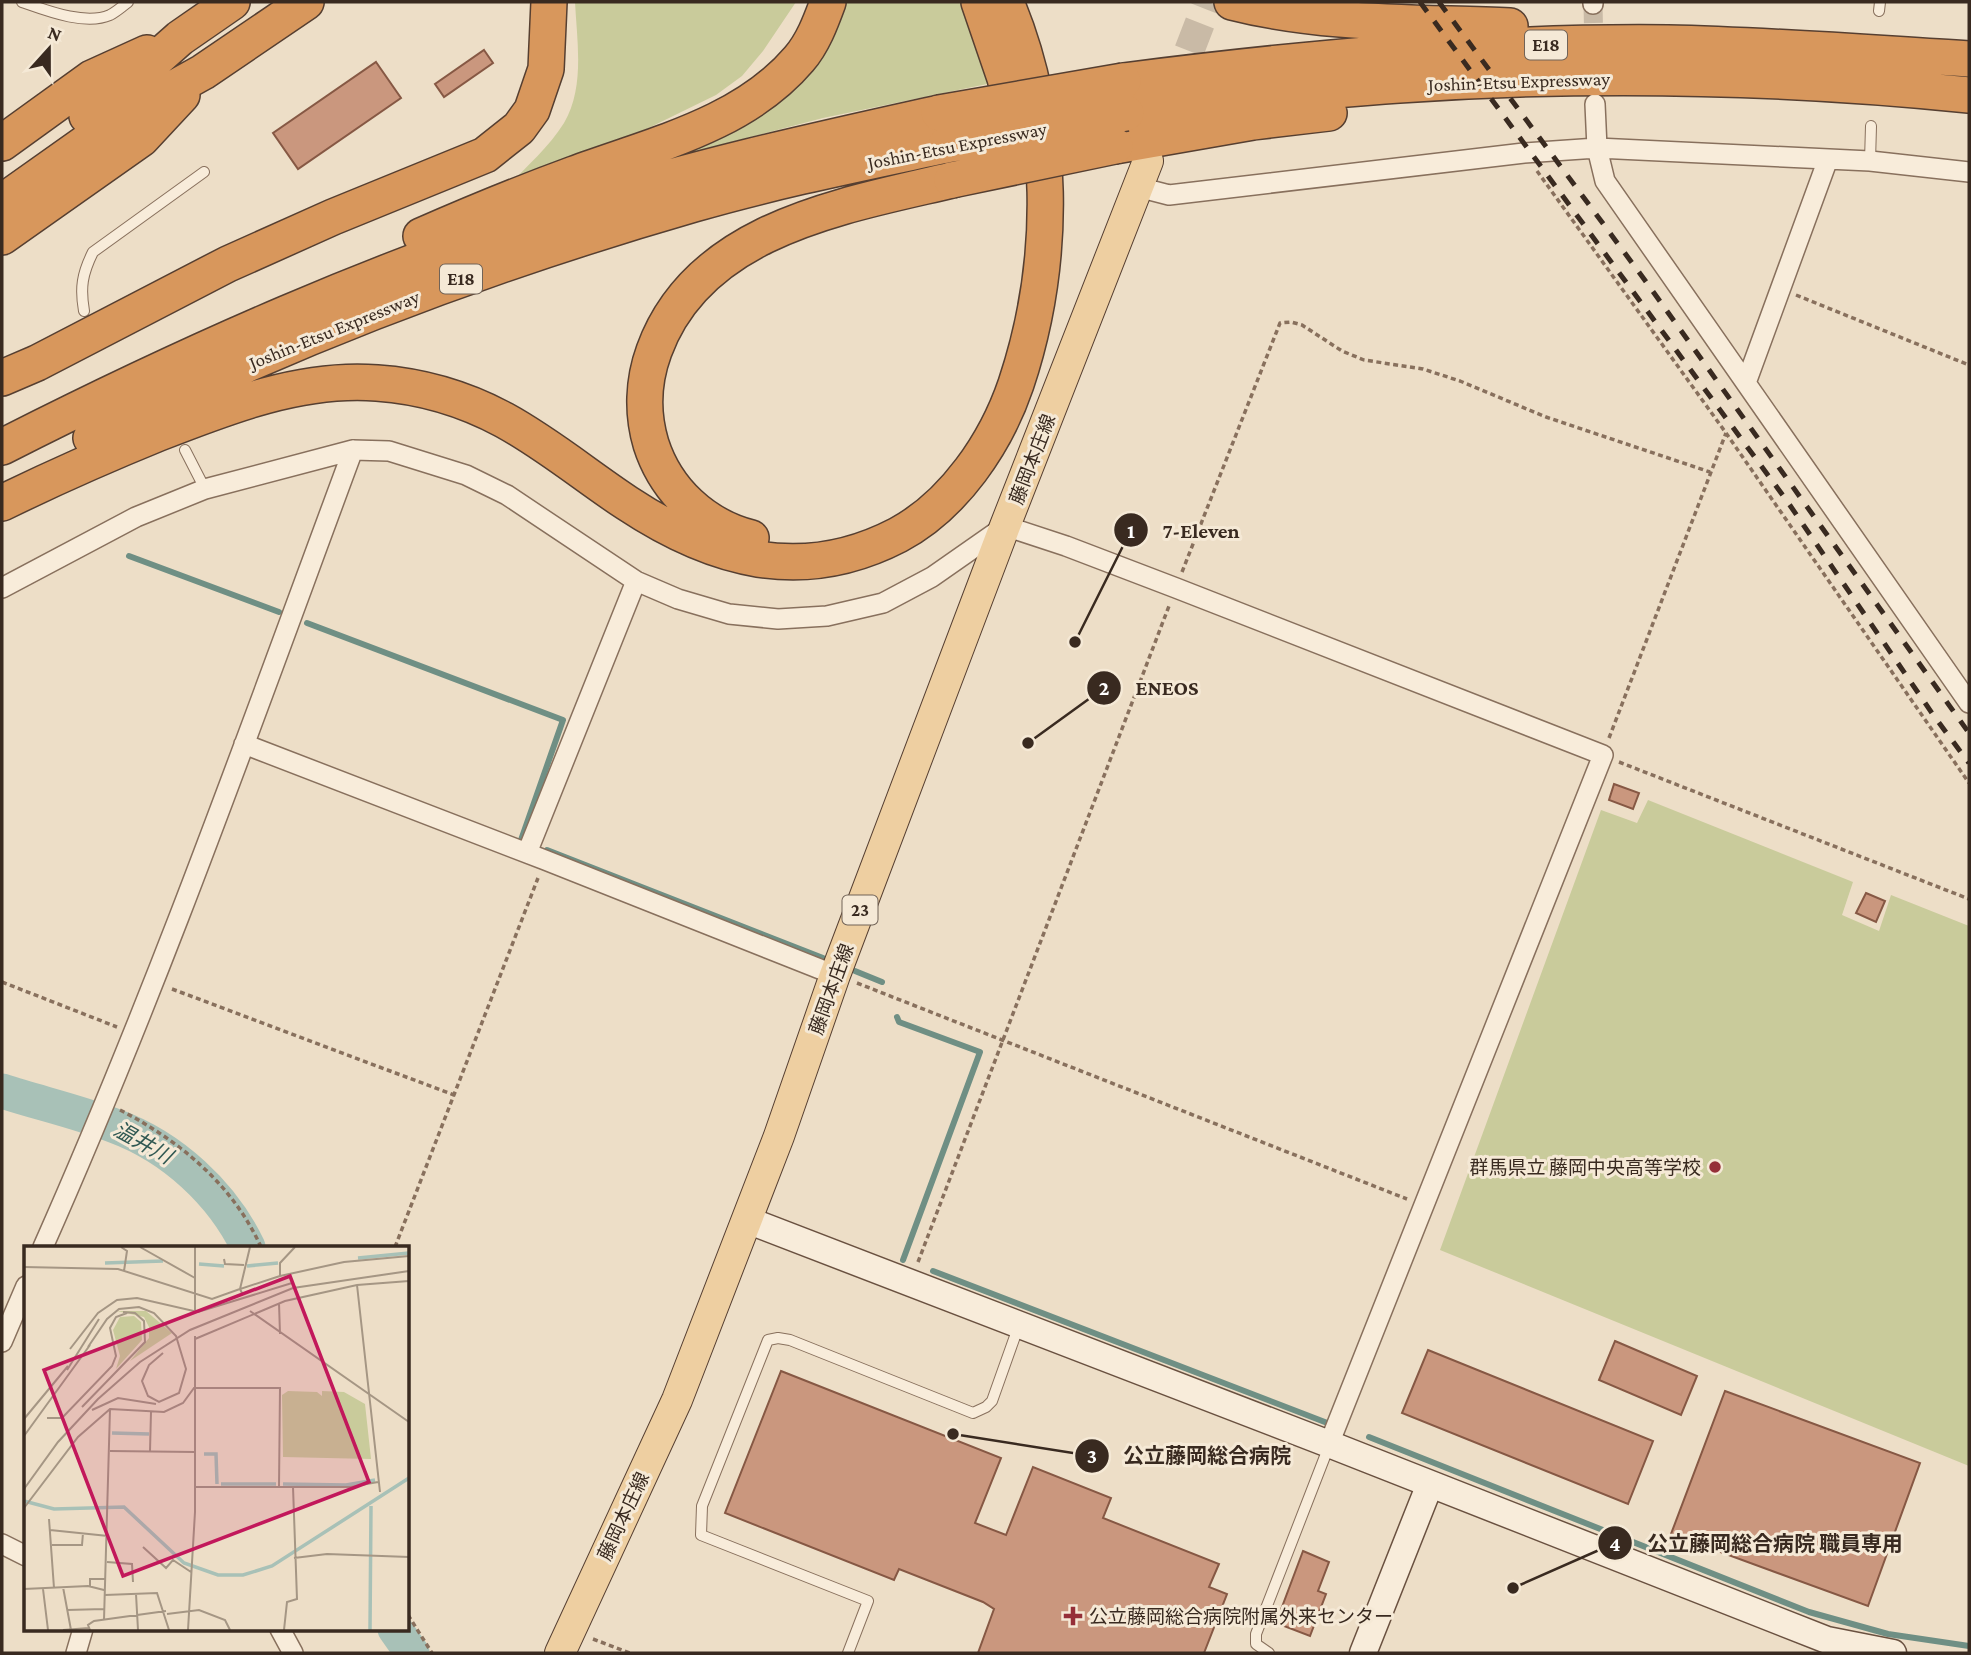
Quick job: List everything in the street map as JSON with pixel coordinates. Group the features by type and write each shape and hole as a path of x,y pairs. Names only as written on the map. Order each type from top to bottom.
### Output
{"highway":[{"path":"2,177 110,100 180,38 232,2"},
{"path":"2,202 122,117 203,72 306,2"},
{"path":"2,378 37,363 228,264 333,217 485,155 519,128 535,101 546,69 549,2"},
{"path":"102,396 253,314 423,235 501,202 718,120 766,90 801,57 828,2"},
{"path":"979,2 997,49 1015,116 1022,186 1020,258 1009,331 999,369 974,428 957,454 926,491 882,522 856,533 830,541 775,543 722,528 700,515 683,499 655,457 644,408 646,383 655,348 671,314 687,293 706,274 749,243 774,231 835,208 952,180 1115,146 1252,122 1425,102 1548,94 1679,92 1822,83"},
{"path":"2,503 125,447 238,404 309,386 375,383 440,394 503,419 657,523 741,557 771,562 828,560 883,543 932,513 968,473 1004,415 1029,340 1043,248 1043,144 1031,74 1006,2"},
{"path":"1231,2 1297,14 1356,20 1835,35 1969,59"},
{"path":"2,142 92,78 180,38"},
{"name":"Joshin-Etsu Expressway","path":"2,447 102,396 303,305 440,252 581,203 687,172 816,140 943,129 1125,97 1272,63 1388,53 1514,46 1668,43 1969,59"},
{"path":"2,237 141,139 203,72"},
{"name":"Joshin-Etsu Expressway","path":"1125,97 1272,95 1516,79 1670,78 1822,83 1969,95"},
{"name":"Joshin-Etsu Expressway","path":"2,484 122,423 262,358 387,307 481,272 696,204 822,172 943,129"}],"main road":[{"name":"藤岡本庄線","path":"560,1653 677,1400 747,1220 835,975 1005,526 1143,174"}],"street":[{"path":"1595,104 1597,148 1605,181 1969,703"},
{"path":"1143,174 1168,195 1524,153 1597,148 1870,161 1969,172"},
{"path":"1746,383 1828,159"},
{"path":"43,1246 134,1033 354,450"},
{"path":"2,588 136,517 205,489 354,450 389,451 466,474 507,495 636,581 678,599 729,614 778,619 827,616 883,603 932,577 1005,526 1176,588 1603,755 1329,1444"},
{"path":"536,856 636,581"},
{"path":"244,744 835,975"},
{"path":"747,1220 1329,1444 1827,1640 1893,1653"},
{"path":"3,1337 24,1290"},
{"path":"1363,1653 1430,1484"},
{"path":"2,1544 24,1555"},
{"path":"76,1653 83,1630"},
{"path":"281,1630 293,1653"}],"lane":[{"path":"22,2 61,16 81,18 108,16 128,2"},
{"path":"1870,161 1871,126"},
{"path":"84,311 80,290 84,271 93,252 204,172"},
{"path":"185,450 205,489"},
{"path":"848,1653 868,1601 701,1535 702,1506 768,1340 790,1340 973,1413 992,1401 1019,1324"},
{"path":"1269,1653 1256,1644 1256,1634 1329,1444"}],"path":[{"path":"1524,153 1726,433 1969,783"},
{"path":"1780,289 1969,365"},
{"path":"910,1284 1280,323 1302,325 1342,351 1364,360 1423,369 1460,381 1546,417 1710,472"},
{"path":"1726,433 1603,755 1969,899"},
{"path":"395,1246 454,1096 536,856"},
{"path":"835,975 1425,1206"},
{"path":"2,982 134,1033"},
{"path":"153,983 454,1096"},
{"path":"105,1105 170,1139 198,1161 243,1212 260,1246"},
{"path":"410,1618 432,1653"},
{"path":"591,1638 631,1653"}],"green space":[{"path":"575,2 796,2 763,51 742,76 716,95 622,141 506,188 551,140 571,109 578,64"},
{"path":"842,2 964,2 992,83 823,118 628,169 692,145"},
{"name":"群馬県立 藤岡中央高等学校","path":"1648,800 1853,882 1842,915 1879,931 1891,895 1969,926 1969,1466 1440,1250 1601,810 1637,823"}],"building":[{"path":"484,50 493,63 444,97 435,84"},
{"path":"376,62 401,98 298,169 273,133"},
{"path":"1614,784 1639,793 1633,809 1609,800"},
{"path":"1866,893 1885,901 1876,922 1856,913"},
{"path":"1615,1341 1697,1376 1681,1415 1599,1380"},
{"path":"1428,1350 1653,1441 1628,1504 1402,1413"},
{"path":"781,1371 1001,1458 975,1523 1006,1535 1033,1467 1111,1498 1103,1518 1219,1564 1209,1587 1227,1594 1204,1653 978,1653 994,1609 983,1602 899,1569 894,1580 725,1513"},
{"path":"1725,1391 1920,1463 1868,1606 1671,1534"},
{"path":"1303,1551 1329,1562 1318,1591 1326,1594 1310,1636 1276,1623"}],"waterway":[{"path":"129,556 279,612"},
{"path":"307,623 563,720 521,840"},
{"path":"547,850 823,958"},
{"path":"855,971 882,982"},
{"path":"897,1017 899,1022 980,1052 903,1260"},
{"name":"温井川","path":"2,1091 101,1121 156,1146 175,1159 210,1191 247,1246"},
{"path":"933,1271 1330,1424"},
{"path":"1369,1437 1809,1612 1888,1634 1969,1646"},
{"name":"温井川","path":"396,1630 412,1653"}],"tunnel":[{"path":"1173,93 1208,2"},
{"path":"1593,4 1594,52"}],"railway":[{"path":"1420,2 1787,501 1969,763"},
{"path":"1439,2 1644,279 1969,733"}],"place":[{"name":"7-Eleven","path":"1075,642"},
{"name":"ENEOS","path":"1028,743"},
{"name":"群馬県立 藤岡中央高等学校","path":"1715,1167"},
{"name":"公立藤岡総合病院","path":"953,1434"},
{"name":"公立藤岡総合病院 職員専用","path":"1513,1588"},
{"name":"公立藤岡総合病院附属外来センター","path":"1073,1616"}]}
